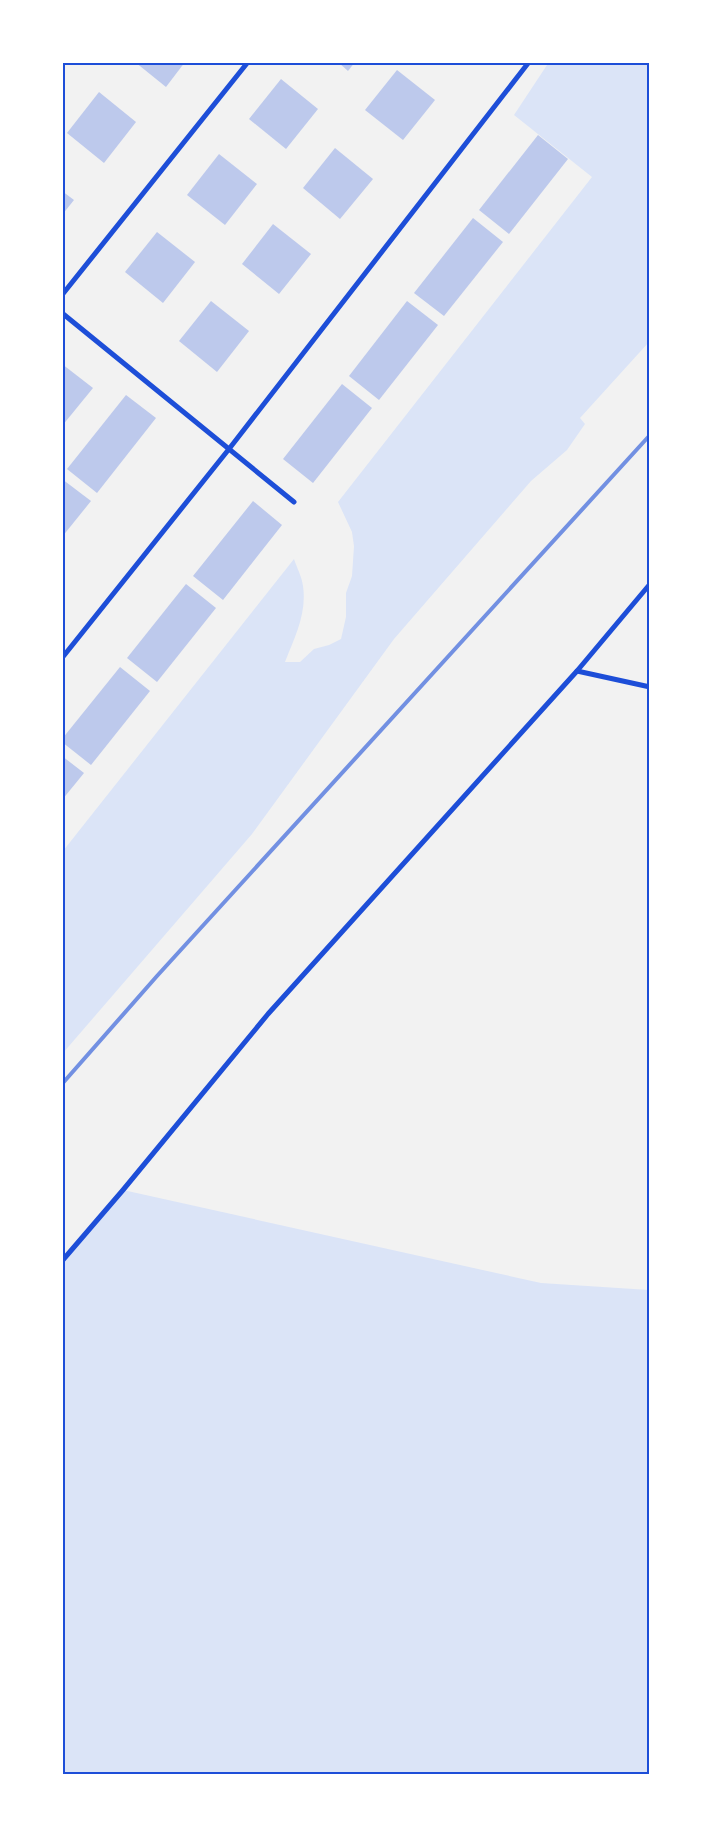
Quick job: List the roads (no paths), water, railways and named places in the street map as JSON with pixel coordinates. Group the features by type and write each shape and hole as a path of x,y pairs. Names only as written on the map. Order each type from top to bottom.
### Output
{"street":[{"path":"62,295 248,62"},
{"path":"62,658 229,449 529,62"},
{"path":"62,313 294,502"},
{"path":"62,1261 268,1014 578,671 650,584"},
{"path":"578,671 650,687"}],"railway":[{"path":"62,1084 157,976 650,435"}]}
